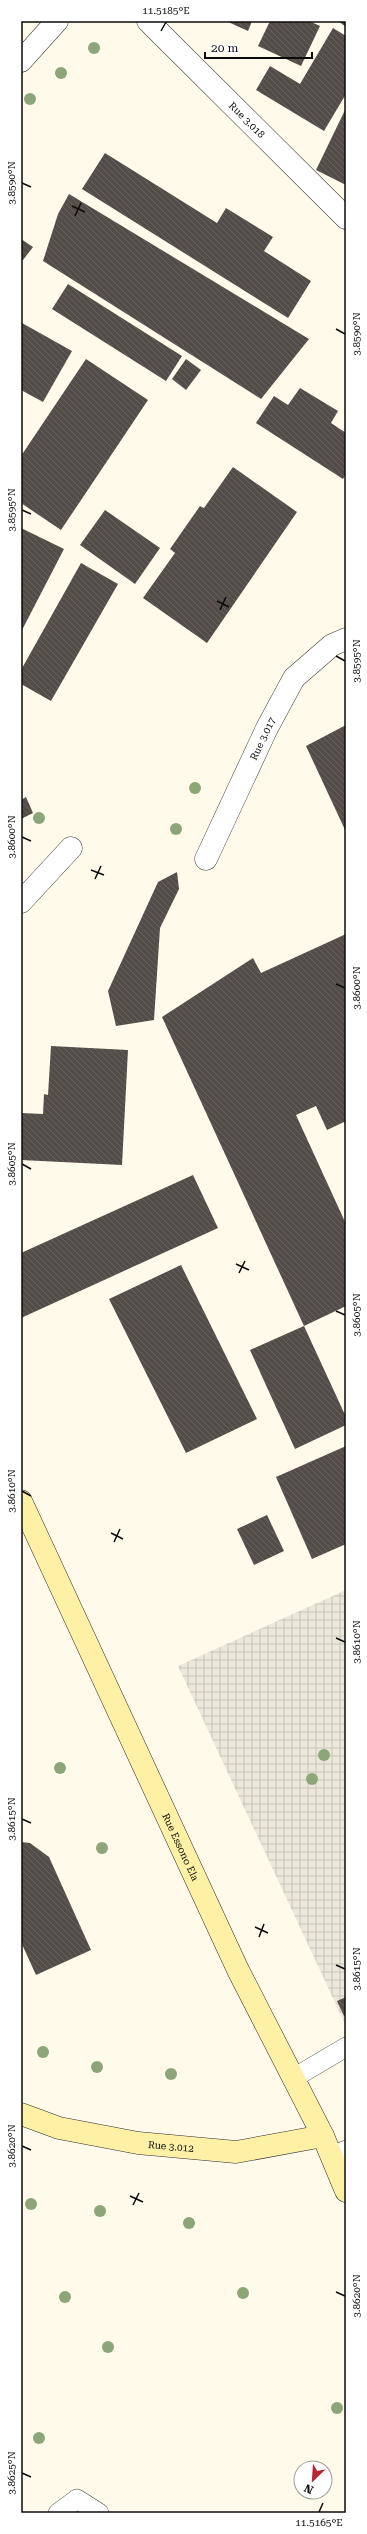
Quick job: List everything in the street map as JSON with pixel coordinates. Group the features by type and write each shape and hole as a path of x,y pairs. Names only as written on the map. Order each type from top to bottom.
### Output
{"main road":[{"name":"Rue Essono Ela","path":"21,1501 238,1970 292,2079 323,2136 339,2153 346,2191"},
{"name":"Rue 3.012","path":"21,2114 59,2128 138,2144 236,2152 323,2136"}],"street":[{"path":"21,61 57,21"},
{"name":"Rue 3.018","path":"148,21 346,218"},
{"name":"Rue 3.017","path":"206,859 267,728 294,678 332,645 346,639"},
{"path":"21,902 71,848"}],"lane":[{"path":"292,2079 346,2047"},
{"path":"58,2513 77,2499 99,2513"}],"shaded area":[{"path":"346,1590 346,2026 178,1666"}],"building":[{"path":"226,21 252,21 248,31"},
{"path":"270,21 309,21 320,26 301,66 258,46"},
{"path":"338,21 346,21 346,27"},
{"path":"333,28 346,36 346,94 324,131 256,90 270,66 300,84"},
{"path":"346,108 346,185 316,170"},
{"path":"105,153 217,223 226,208 273,237 264,251 311,281 288,318 82,189"},
{"path":"69,194 309,339 261,399 43,261 58,214"},
{"path":"21,239 33,247 23,260 21,259"},
{"path":"68,284 182,356 166,381 52,309"},
{"path":"22,323 72,351 43,402 21,390"},
{"path":"86,359 148,400 61,530 21,503 21,456"},
{"path":"186,359 201,370 186,390 172,379"},
{"path":"300,388 338,411 331,423 346,433 346,474 343,479 256,423 274,396 288,405"},
{"path":"233,467 297,512 207,643 143,598 175,553 170,549 200,506 204,508"},
{"path":"105,510 160,548 135,584 80,545"},
{"path":"21,528 64,549 21,632"},
{"path":"81,563 118,584 51,701 21,684 21,670"},
{"path":"346,725 346,832 306,746"},
{"path":"26,797 33,813 21,819 21,800"},
{"path":"177,872 179,889 160,928 154,1020 116,1026 108,991 158,882"},
{"path":"346,934 346,1127 344,1122 327,1130 316,1106 296,1115 346,1224 346,1306 304,1326 162,1017 253,958 261,973"},
{"path":"51,1046 128,1050 122,1165 21,1160 21,1113 43,1114 44,1094 48,1095"},
{"path":"193,1175 218,1228 21,1318 21,1253"},
{"path":"181,1265 257,1419 186,1453 109,1299"},
{"path":"304,1326 346,1417 346,1425 295,1449 250,1350"},
{"path":"346,1446 346,1544 312,1559 276,1477"},
{"path":"267,1515 284,1551 254,1565 237,1529"},
{"path":"21,1842 30,1843 49,1857 91,1950 36,1975 21,1942"},
{"path":"346,1997 346,2015 344,2016 337,2001"}]}
